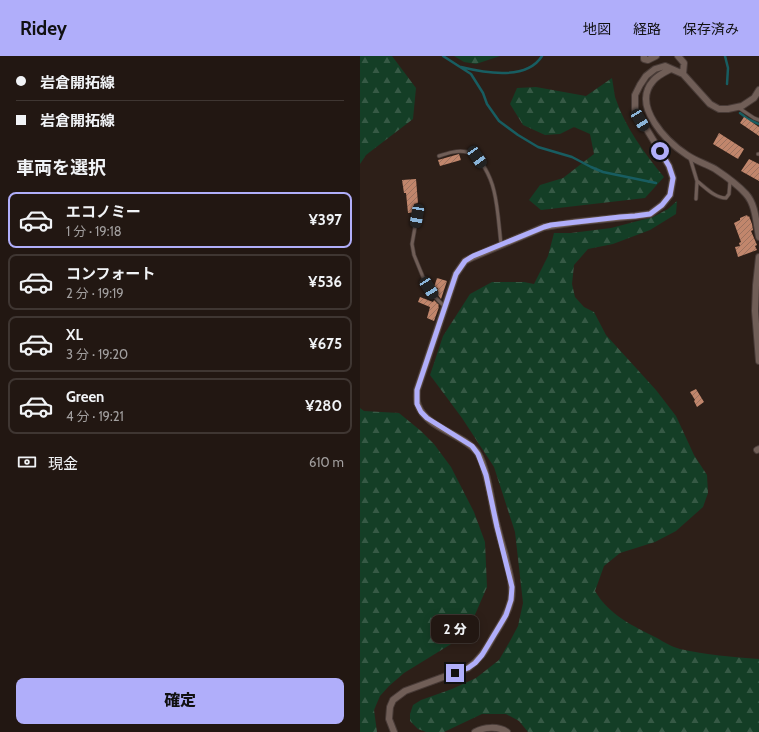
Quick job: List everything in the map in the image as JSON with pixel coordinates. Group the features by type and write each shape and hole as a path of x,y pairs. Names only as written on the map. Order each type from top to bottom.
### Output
{"street":[{"path":"644,56 644,59 648,60 656,56"},
{"path":"678,56 684,63 683,74"},
{"path":"394,732 389,719 390,707 393,700 406,691 468,668 475,663 482,655 506,615 512,593 512,587 486,475 478,454 472,446 427,418 421,412 417,404 417,390 456,274 465,261 473,256 544,227 650,214 662,205 670,195 673,178 669,166 635,110 635,95 646,76 655,69 664,66 683,74 710,104 719,109 742,106 754,98 759,90"},
{"path":"671,69 653,80 648,88 646,96 647,106 651,118 665,137 690,157 715,169 746,194 752,203 759,238"},
{"path":"759,257 756,285 759,361"},
{"path":"474,732 490,728 503,729 507,732"}],"lane":[{"path":"738,107 759,120"},
{"path":"439,156 457,151 468,152 477,157 486,169 494,191 501,244"},
{"path":"690,157 697,181 696,199"},
{"path":"697,181 708,191 720,198 726,198 729,194 730,181"},
{"path":"752,203 759,205"},
{"path":"417,216 412,244 414,255 422,277 436,298 445,307"}],"green space":[{"path":"360,56 392,56 416,88 413,119 366,155 360,164"},
{"path":"454,56 500,56 476,64 464,62"},
{"path":"612,78 615,97 624,119 642,149 664,177 645,198 541,210 529,200 540,185 563,178 594,154 590,134 574,127 560,134 545,135 523,125 510,104 517,88 536,87 586,96"},
{"path":"677,201 676,214 650,230 613,244 588,249 574,265 572,284 575,297 584,307 594,312 606,335 656,390 676,416 694,455 707,475 708,493 703,507 676,531 655,542 620,553 604,566 595,591 607,607 622,619 674,647 729,657 759,659 759,732 528,732 519,721 506,714 482,714 444,732 426,732 418,729 410,721 410,714 413,705 421,700 452,689 476,678 499,660 518,626 523,603 515,532 494,467 462,418 430,375 443,336 470,294 492,282 524,282 534,284 548,256 554,233 571,233 611,228 653,217 668,209"},
{"path":"360,408 364,411 399,413 434,444 451,467 474,512 485,542 487,587 474,617 456,641 404,673 380,696 374,710 377,732 360,732"}],"building":[{"path":"744,117 759,127 759,136 740,123"},
{"path":"719,133 744,149 738,159 713,144"},
{"path":"459,154 461,160 440,166 438,160"},
{"path":"749,159 759,164 759,181 741,171"},
{"path":"416,179 418,203 414,204 416,212 408,213 406,193 404,193 402,180"},
{"path":"747,215 748,217 749,216 752,224 753,230 751,231 757,245 755,246 757,250 738,257 735,247 740,246 739,243 741,242 734,223"},
{"path":"437,278 447,281 441,299 436,293 438,288 434,287"},
{"path":"420,297 433,302 434,300 439,305 434,321 427,318 430,307 418,302"},
{"path":"696,389 704,402 697,407 690,392"}],"waterway":[{"path":"443,56 471,74 483,93 487,104 499,121 538,147 572,157 603,172 656,183"},
{"path":"461,67 482,71 505,73 516,72 535,64 542,56"},
{"path":"725,56 728,68 727,84"},
{"path":"740,113 759,124"}],"route":[{"path":"455,673 468,668 482,655 506,615 511,600 512,587 486,475 478,454 472,446 427,418 421,412 417,404 417,390 456,274 465,261 473,256 544,227 650,214 662,205 670,195 673,178 669,166 660,151"}]}
